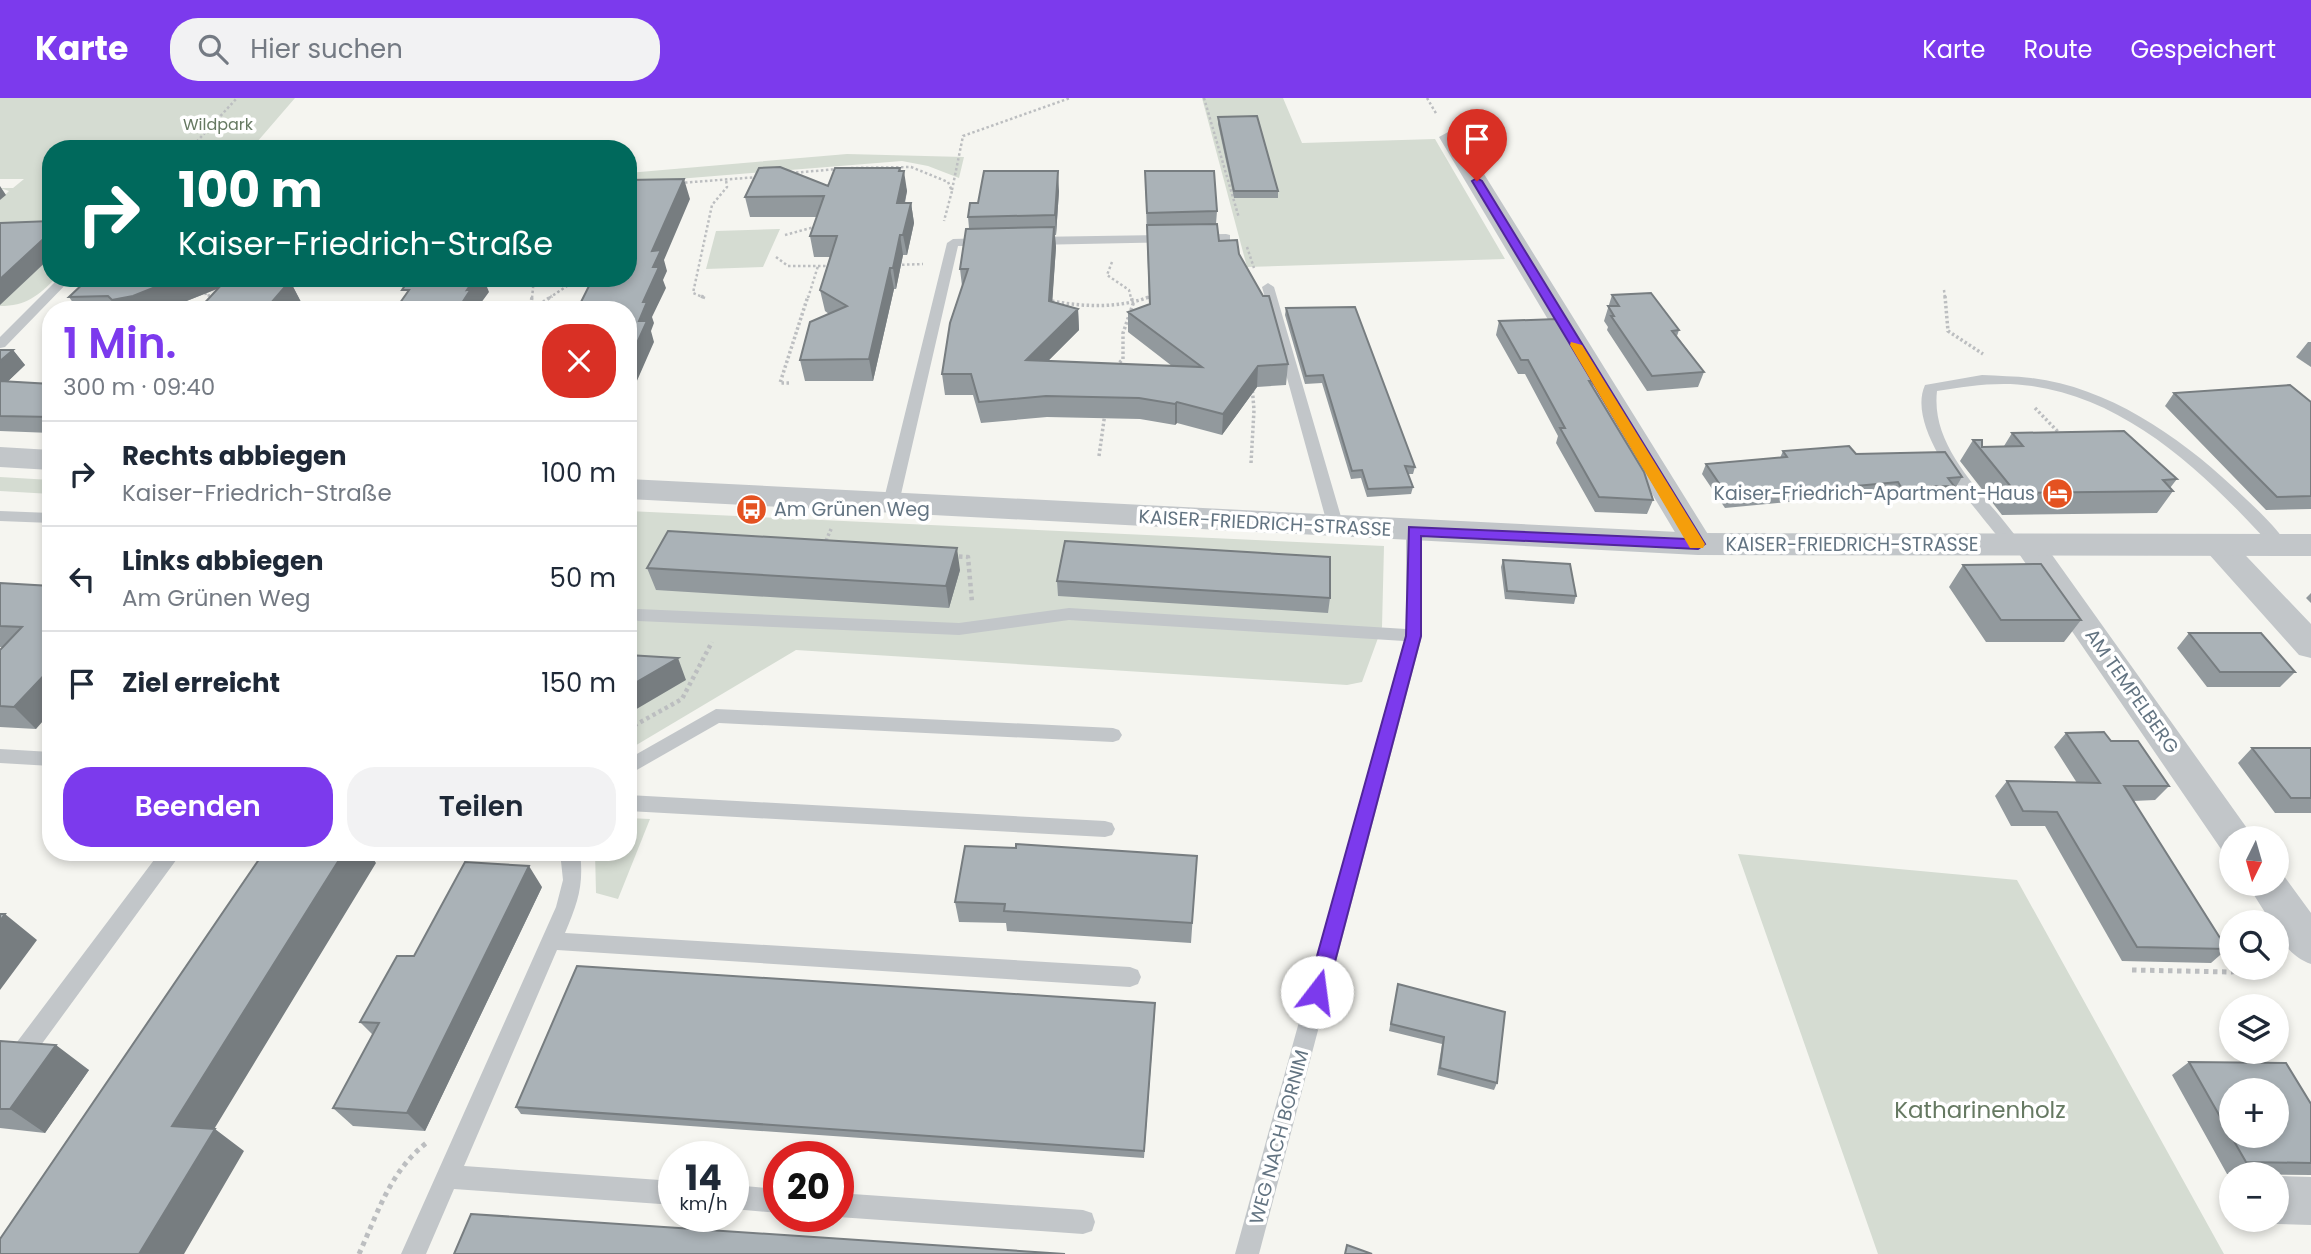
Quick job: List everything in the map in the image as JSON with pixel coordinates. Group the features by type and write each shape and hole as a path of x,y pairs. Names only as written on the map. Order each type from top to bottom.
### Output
{"street":[{"path":"1450,137 1698,544"},
{"path":"0,457 42,459"},
{"name":"KAISER-FRIEDRICH-STRASSE","path":"637,489 1698,544 2296,545"},
{"name":"AM TEMPELBERG","path":"2021,545 2226,826"},
{"path":"2218,545 2311,646"},
{"path":"2272,896 2300,957"},
{"path":"2289,1200 2311,1201"}],"lane":[{"path":"891,503 953,243 1226,238"},
{"path":"43,301 57,287"},
{"path":"1268,287 1336,527"},
{"path":"0,344 42,302"},
{"path":"2021,545 1943,453 1926,398 1930,388 1954,382 2016,379 2050,383 2087,395 2155,434 2212,474 2247,507 2296,545"},
{"path":"0,516 42,518"},
{"name":"WEG NACH BORNIM","path":"1247,1254 1414,636 1414,531"},
{"path":"638,615 975,627 1069,614 1414,636"},
{"path":"637,763 716,716 1113,735"},
{"path":"0,756 42,758"},
{"path":"637,803 1105,829"},
{"path":"25,1049 165,861"},
{"path":"412,1254 566,907 573,880 571,861"},
{"path":"551,941 1130,977"},
{"path":"447,1177 658,1192"},
{"path":"854,1206 1083,1222"}],"path":[{"path":"198,140 237,98"},
{"path":"953,243 939,238 963,136 1070,98"},
{"path":"1204,98 1242,228"},
{"path":"788,174 886,166 911,167 948,182 952,191"},
{"path":"670,184 763,176"},
{"path":"705,298 693,293 712,205 727,187 726,180"},
{"path":"785,234 820,226"},
{"path":"1112,240 1113,256 1107,275 1129,290 1133,304 1123,332 1123,359 1113,368"},
{"path":"1246,241 1260,288 1268,287"},
{"path":"776,257 788,266 845,265"},
{"path":"886,265 913,265"},
{"path":"789,383 780,383 818,266"},
{"path":"204,287 206,296"},
{"path":"545,301 566,287"},
{"path":"195,296 219,293"},
{"path":"1034,299 1066,304 1133,304 1144,301 1149,296 1162,294"},
{"path":"1105,365 1128,366"},
{"path":"1246,376 1256,393 1251,423 1251,463"},
{"path":"1099,456 1106,409"},
{"path":"829,534 823,548 837,549"},
{"path":"943,555 968,557 975,627"},
{"path":"637,724 682,699 725,618"},
{"path":"2132,970 2231,972 2300,957"},
{"path":"359,1254 401,1166 411,1152 473,1118"}],"green space":[{"name":"Wildpark","path":"0,98 295,98 259,140 42,140 42,238 0,241 0,200 9,191 0,188 13,188 24,179 0,179"},
{"path":"1202,98 1283,98 1302,143 1435,139 1505,259 1247,267"},
{"path":"847,154 964,157 959,178 928,166 902,161 637,182 637,172"},
{"path":"780,229 763,267 706,269 716,231"},
{"path":"42,265 42,287 46,287 37,295 9,306 0,306 0,303"},
{"path":"0,477 42,479 42,493 0,491"},
{"path":"637,511 1384,546 1382,627 1362,682 1347,685 796,650 637,745"},
{"path":"637,818 650,819 637,852"},
{"name":"Katharinenholz","path":"1738,854 2017,880 2224,1254 1878,1254"},
{"path":"595,861 633,861 618,899 596,893"}],"building":[{"path":"1257,116 1278,191 1234,191 1218,117"},
{"path":"780,167 828,186 835,168 900,168 899,171 904,171 897,203 911,203 893,268 890,268 869,359 800,360 810,322 847,306 820,290 837,236 810,236 824,196 745,197 759,168"},
{"path":"984,171 1058,171 1055,215 968,217 970,203 978,203"},
{"path":"1145,171 1214,171 1217,211 1147,213"},
{"path":"684,179 652,251 661,250 653,267 659,267 643,302 647,302 639,321 647,321 637,343 637,301 582,301 588,287 637,287 637,180"},
{"path":"42,221 42,240 0,279 0,223"},
{"path":"1217,224 1219,241 1237,240 1239,254 1263,296 1269,296 1288,364 1258,366 1223,414 1177,402 1175,404 1139,398 1046,396 979,402 971,374 942,374 950,323 968,269 960,269 966,229 1054,227 1049,301 1078,309 1026,360 1202,367 1128,312 1150,304 1147,225"},
{"path":"80,287 156,287 133,296 112,300 108,296 69,297"},
{"path":"219,287 285,287 273,301 206,301"},
{"path":"404,287 471,289 463,301 401,301 409,290 402,290"},
{"path":"1651,293 1679,330 1672,331 1704,372 1652,376 1611,316 1614,316 1608,306 1619,306 1612,295"},
{"path":"1355,307 1415,467 1405,466 1413,487 1368,489 1362,470 1352,471 1323,375 1306,376 1286,308"},
{"path":"1557,319 1594,381 1589,381 1644,472 1653,500 1599,497 1560,428 1565,428 1528,360 1521,360 1499,321"},
{"path":"0,350 13,350 0,361"},
{"path":"0,381 42,383 42,417 0,416"},
{"path":"2290,385 2311,402 2311,496 2277,497 2174,393"},
{"path":"2124,431 2177,479 2163,480 2173,491 2016,493 1973,440 1982,440 1982,447 2023,446 2012,433"},
{"path":"1849,446 1856,454 1945,452 1962,477 1948,478 1954,486 1901,487 1898,482 1729,498 1706,464 1787,457 1783,451"},
{"path":"668,531 957,548 946,586 647,568"},
{"path":"1065,541 1330,557 1330,598 1057,581"},
{"path":"1503,560 1570,564 1576,596 1507,591"},
{"path":"2041,564 2081,620 2001,620 1963,565"},
{"path":"0,583 42,585 42,677 14,707 0,706 0,650 22,627 0,626"},
{"path":"2189,633 2261,633 2295,672 2220,672"},
{"path":"637,656 678,658 637,682"},
{"path":"2104,732 2111,741 2138,741 2169,786 2124,786 2219,936 2219,949 2137,947 2057,812 2023,811 2007,781 2100,783 2066,733"},
{"path":"2252,748 2311,748 2311,798 2291,798"},
{"path":"1016,844 1197,856 1192,923 1004,911 1005,904 955,902 965,846 1016,848"},
{"path":"258,861 338,861 172,1126 215,1129 139,1254 0,1254 0,1239"},
{"path":"465,862 529,866 407,1113 333,1108 379,1023 360,1022 397,956 414,956"},
{"path":"577,966 1155,1003 1144,1151 516,1107"},
{"path":"1398,984 1505,1012 1497,1083 1440,1068 1444,1037 1391,1024"},
{"path":"0,1041 56,1045 10,1109 0,1109"},
{"path":"2189,1062 2287,1064 2311,1104 2311,1163 2246,1162 2238,1148 2289,1148 2289,1078 2219,1078 2219,1115"},
{"path":"471,1214 658,1227 658,1232 738,1232 1065,1254 454,1254"},
{"path":"1347,1245 1372,1254 1345,1254"}],"slow traffic":[{"path":"1576,345 1698,544 1695,544"}],"place":[{"name":"Kaiser-Friedrich-Apartment-Haus","path":"2058,493"},
{"name":"Am Grünen Weg","path":"751,509"}],"route":[{"path":"1317,992 1414,636 1414,531 1698,544 1477,181"}]}
